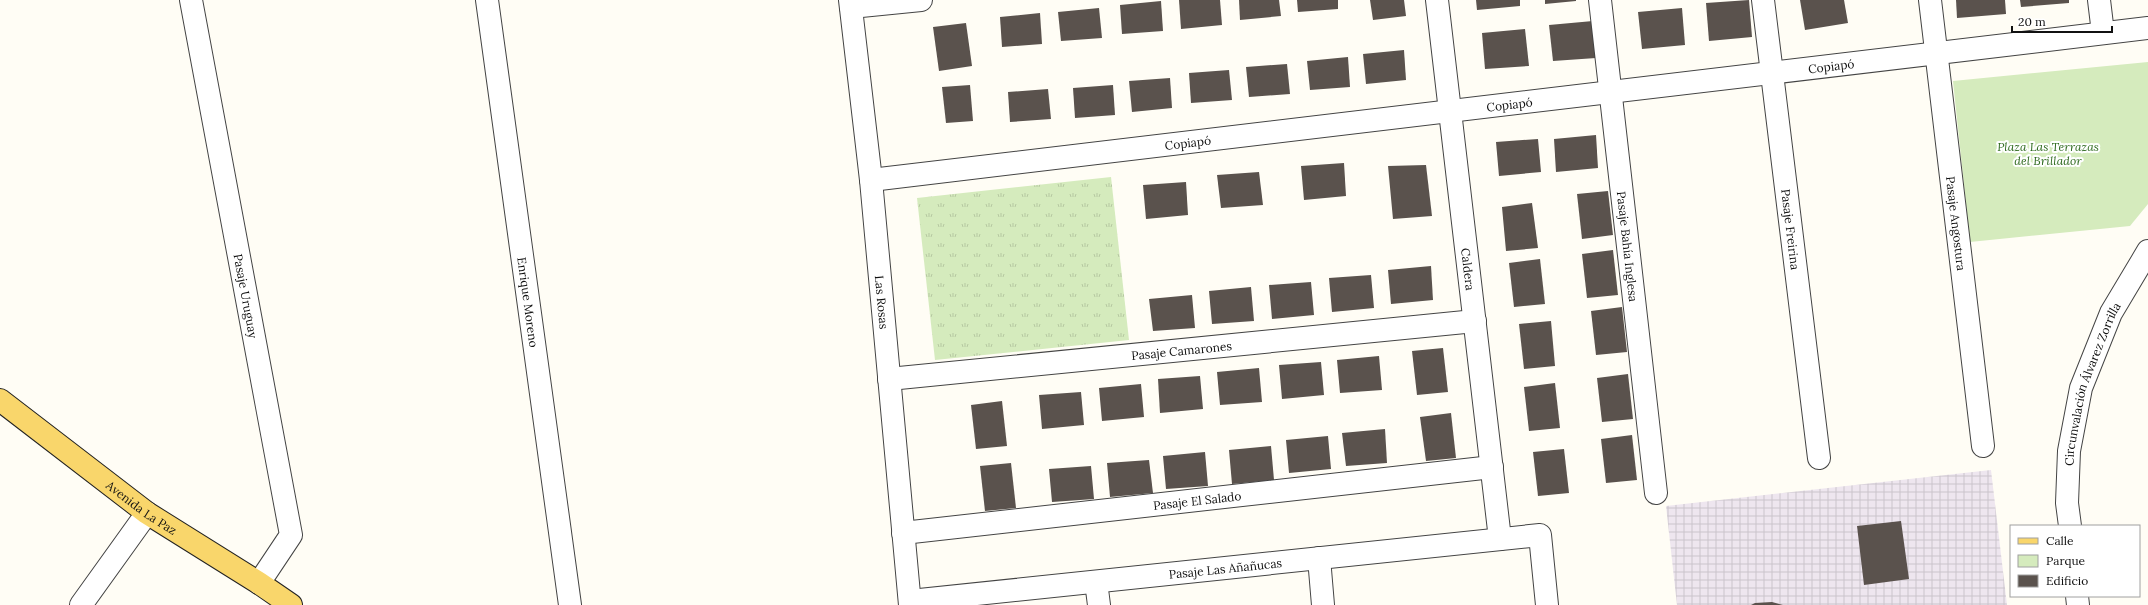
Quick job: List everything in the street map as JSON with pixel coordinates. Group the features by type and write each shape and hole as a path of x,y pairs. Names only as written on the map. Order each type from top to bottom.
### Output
{"main road":[{"name":"Avenida La Paz","path":"0,400 147,513 259,582 291,605"}],"street":[{"name":"Pasaje Uruguay","path":"191,0 291,535 259,582"},
{"name":"Enrique Moreno","path":"486,0 570,605"},
{"path":"850,4 921,0"},
{"name":"Caldera","path":"1437,0 1500,539"},
{"name":"Pasaje Bahía Inglesa","path":"1600,0 1656,493"},
{"name":"Pasaje Freirina","path":"1763,0 1819,458"},
{"name":"Pasaje Angostura","path":"1930,0 1983,446"},
{"path":"2099,0 2103,33"},
{"name":"Las Rosas","path":"850,4 871,180 910,603"},
{"name":"Copiapó","path":"871,180 2148,28"},
{"name":"Circunvalación Álvarez Zorrilla","path":"2070,525 2067,503 2069,451 2081,388 2111,312 2148,251"},
{"name":"Pasaje Camarones","path":"889,379 1474,321"},
{"name":"Pasaje El Salado","path":"903,533 1492,467"},
{"path":"81,605 147,513"},
{"name":"Pasaje Las Añañucas","path":"910,603 1540,535 1547,605"},
{"path":"1319,558 1323,605"},
{"path":"1096,582 1099,605"}],"shaded area":[{"path":"1991,470 2007,605 1677,605 1666,506"}],"green space":[{"name":"Plaza Las Terrazas del Brillador","path":"2148,62 2148,204 2130,226 1970,242 1953,81"},
{"path":"1111,177 1129,340 935,360 917,198"}],"building":[{"path":"1179,0 1220,0 1222,25 1181,29"},
{"path":"1239,0 1279,0 1281,16 1240,20"},
{"path":"1297,0 1338,0 1338,9 1298,12"},
{"path":"1370,0 1404,0 1406,16 1373,20"},
{"path":"1476,0 1520,0 1520,6 1477,10"},
{"path":"1545,0 1576,0 1576,1 1545,4"},
{"path":"1749,0 1752,37 1709,41 1706,3"},
{"path":"1800,0 1844,0 1848,23 1805,30"},
{"path":"1956,0 2005,0 2006,14 1957,18"},
{"path":"2020,0 2069,0 2069,3 2021,7"},
{"path":"1161,1 1163,31 1122,34 1120,5"},
{"path":"1099,8 1102,38 1061,41 1058,12"},
{"path":"1682,8 1685,45 1642,49 1638,12"},
{"path":"1040,13 1042,44 1002,47 1000,17"},
{"path":"1593,21 1596,58 1553,61 1549,25"},
{"path":"966,23 972,66 939,71 933,27"},
{"path":"1525,29 1529,66 1485,69 1482,33"},
{"path":"1404,50 1406,80 1366,84 1363,54"},
{"path":"1348,57 1350,87 1310,90 1307,61"},
{"path":"1287,64 1290,94 1249,97 1246,67"},
{"path":"1229,70 1232,100 1191,103 1189,73"},
{"path":"1170,78 1172,108 1132,112 1129,81"},
{"path":"970,85 973,121 946,123 942,87"},
{"path":"1113,85 1115,115 1075,118 1073,88"},
{"path":"1048,89 1051,119 1010,122 1008,92"},
{"path":"1596,135 1598,168 1556,172 1554,139"},
{"path":"1538,139 1541,172 1499,176 1496,142"},
{"path":"1344,163 1346,196 1304,200 1301,166"},
{"path":"1426,165 1432,216 1393,219 1388,166"},
{"path":"1259,172 1263,205 1221,208 1217,175"},
{"path":"1186,182 1188,215 1146,219 1143,185"},
{"path":"1608,191 1613,235 1582,239 1577,194"},
{"path":"1532,203 1538,248 1506,251 1502,207"},
{"path":"1613,250 1618,295 1587,298 1582,254"},
{"path":"1540,259 1545,304 1514,307 1509,263"},
{"path":"1431,266 1433,300 1391,304 1388,270"},
{"path":"1371,275 1374,308 1332,312 1329,278"},
{"path":"1311,282 1314,315 1272,319 1269,285"},
{"path":"1251,287 1254,321 1212,324 1209,291"},
{"path":"1192,295 1195,328 1153,331 1149,299"},
{"path":"1622,307 1627,352 1596,355 1591,311"},
{"path":"1551,321 1555,366 1524,369 1519,324"},
{"path":"1443,348 1448,392 1417,395 1412,351"},
{"path":"1379,356 1382,390 1340,393 1337,360"},
{"path":"1321,362 1324,395 1282,399 1279,365"},
{"path":"1259,368 1262,402 1220,405 1217,372"},
{"path":"1628,374 1633,419 1602,422 1597,378"},
{"path":"1200,376 1203,409 1160,413 1158,379"},
{"path":"1555,383 1560,428 1529,431 1524,387"},
{"path":"1141,384 1144,417 1102,421 1099,388"},
{"path":"1081,392 1084,425 1042,429 1039,395"},
{"path":"1002,401 1007,446 976,449 971,405"},
{"path":"1451,413 1456,458 1426,461 1420,417"},
{"path":"1385,429 1387,463 1346,466 1342,433"},
{"path":"1632,435 1637,480 1606,483 1601,439"},
{"path":"1328,436 1331,469 1289,473 1286,440"},
{"path":"1271,446 1274,480 1232,484 1229,450"},
{"path":"1564,449 1569,493 1538,496 1533,452"},
{"path":"1205,452 1208,486 1166,489 1163,456"},
{"path":"1149,460 1153,493 1110,497 1107,463"},
{"path":"1011,463 1016,508 985,511 980,466"},
{"path":"1091,466 1094,499 1052,502 1049,469"},
{"path":"1901,521 1909,579 1864,585 1857,526"},
{"path":"1772,602 1783,605 1751,605 1755,603"}]}
